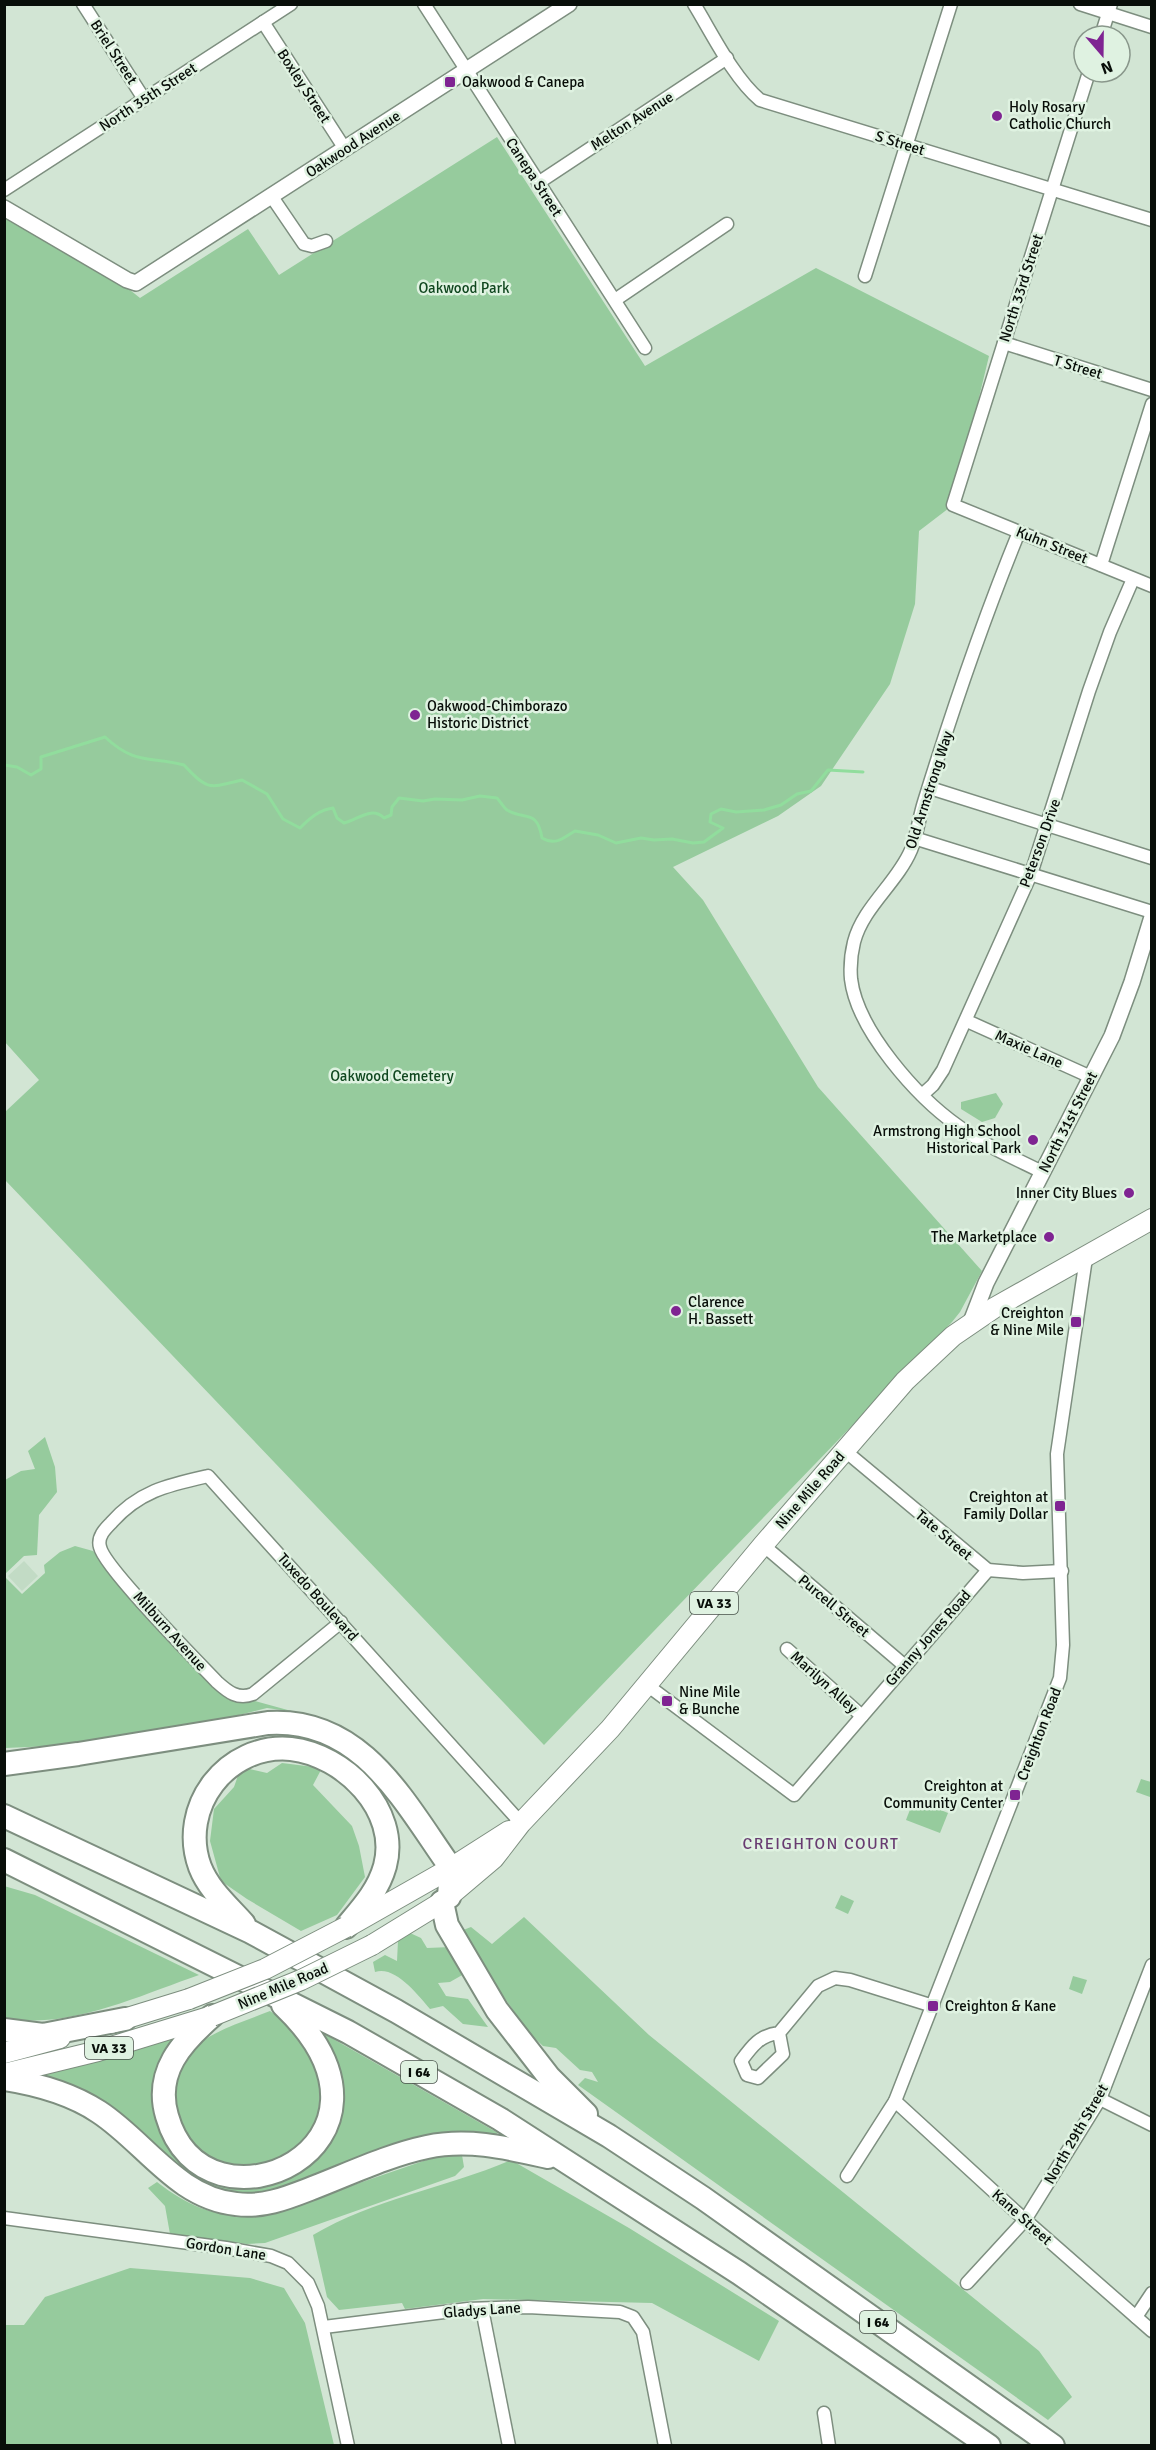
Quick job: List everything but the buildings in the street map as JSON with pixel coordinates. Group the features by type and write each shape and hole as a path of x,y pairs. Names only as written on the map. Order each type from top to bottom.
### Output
{"highway":[{"path":"4,1764 268,1723 295,1723 328,1733 358,1749 386,1777 452,1868 446,1899 447,1925 497,2010 549,2077 609,2136"},
{"path":"251,1932 215,1893 203,1873 195,1844 196,1821 206,1793 220,1774 242,1758 258,1752 277,1749 308,1752 342,1770 361,1786 380,1814 386,1834 385,1864 375,1891 346,1927"},
{"name":"I 64","path":"4,1816 251,1932 396,2011 609,2136 712,2205 1053,2445"},
{"name":"I 64","path":"4,1860 393,2056 500,2119 739,2273 990,2445"},
{"path":"4,1875 43,1880"},
{"path":"213,2016 188,2038 175,2055 167,2071 164,2098 171,2129 186,2151 204,2166 216,2171 249,2177 278,2172 297,2162 319,2139 329,2118 332,2090 327,2062 312,2037 271,1994"},
{"path":"4,2030 43,2035 125,2019"},
{"path":"4,2079 57,2092 91,2107 118,2126 174,2177 193,2191 231,2204 255,2205 282,2200 415,2150 442,2145 479,2144 562,2160"}],"main road":[{"name":"Nine Mile Road","path":"4,2074 98,2051 213,2016 301,1980 372,1945 446,1899 495,1857 521,1823 577,1766 844,1450 905,1381 936,1350 971,1322 1152,1219"},
{"name":"Nine Mile Road","path":"4,2053 189,1999 265,1969 452,1868 521,1823"}],"street":[{"name":"Briel Street","path":"83,4 144,99"},
{"name":"North 35th Street","path":"4,190 291,4"},
{"name":"Canepa Street","path":"424,4 645,348"},
{"name":"Oakwood Avenue","path":"4,208 127,280 136,283 569,4"},
{"name":"S Street","path":"694,4 727,58 759,100 1152,220"},
{"path":"865,276 951,4"},
{"path":"1080,4 1109,9 1152,27"},
{"path":"1105,24 1109,9"},
{"name":"Boxley Street","path":"263,22 345,149"},
{"name":"Melton Avenue","path":"537,183 727,58"},
{"name":"North 33rd Street","path":"953,505 1085,84"},
{"path":"272,197 304,244 312,246 326,241"},
{"path":"615,300 727,224"},
{"name":"T Street","path":"1004,344 1152,390"},
{"path":"1101,565 1152,404"},
{"name":"Kuhn Street","path":"953,505 1152,586"},
{"name":"Old Armstrong Way","path":"1019,532 984,618 908,856 857,932 852,952 851,978 859,1007 880,1044 922,1095 959,1127 1042,1172"},
{"name":"Peterson Drive","path":"922,1095 940,1075 967,1021 1031,874 1089,691 1110,632 1133,579"},
{"path":"930,788 1152,858"},
{"path":"914,838 1152,912"},
{"name":"North 31st Street","path":"971,1322 986,1283 1123,1010 1152,917"},
{"name":"Maxie Lane","path":"967,1021 1091,1077"},
{"name":"Creighton Road","path":"847,2176 895,2101 1060,1678 1064,1645 1057,1454 1086,1257"},
{"name":"Tate Street","path":"844,1450 988,1570 1023,1573 1062,1571"},
{"name":"Tuxedo Boulevard","path":"100,1550 99,1540 107,1527 136,1499 162,1487 208,1476 521,1823"},
{"name":"Purcell Street","path":"763,1545 904,1666"},
{"name":"Milburn Avenue","path":"100,1550 121,1577 217,1682 232,1694 245,1697 250,1695 341,1622"},
{"name":"Granny Jones Road","path":"647,1685 794,1795 988,1570"},
{"name":"Marilyn Alley","path":"786,1649 865,1711"},
{"name":"North 29th Street","path":"967,2283 1025,2220 1100,2099 1148,1986 1152,1965"},
{"path":"779,2033 818,1986 835,1978 850,1980 933,2006"},
{"path":"1100,2099 1152,2125"},
{"name":"Kane Street","path":"895,2101 1025,2220 1152,2331"},
{"name":"Gordon Lane","path":"4,2218 226,2248 279,2259 297,2270 308,2283 318,2306 348,2445"},
{"path":"1136,2318 1152,2293"},
{"name":"Gladys Lane","path":"324,2327 482,2308 528,2307 620,2312 633,2317 643,2332 664,2445"},
{"path":"482,2308 509,2445"},
{"path":"824,2414 829,2445"}],"shaded area":[{"path":"24,1561 38,1576 22,1591 8,1576"}],"green space":[{"name":"Oakwood Cemetery","path":"497,137 645,366 816,268 989,356 953,505 919,531 915,604 890,684 821,786 778,816 673,867 703,900 818,1087 982,1271 960,1312 952,1322 544,1745 5,1180 5,1112 39,1080 4,1041 5,216 120,282 140,298 248,229 279,275"},
{"path":"996,1093 1003,1104 995,1118 982,1122 961,1109 961,1102"},
{"path":"45,1437 55,1467 57,1492 39,1515 37,1555 24,1556 5,1574 5,1480 21,1471 35,1469 28,1451"},
{"path":"75,1546 93,1551 218,1691 295,1712 267,1708 199,1725 51,1746 5,1748 4,1576 22,1594 45,1573 44,1565 60,1552"},
{"path":"282,1763 322,1768 313,1785 352,1826 359,1846 365,1877 337,1915 301,1931 221,1881 210,1841 214,1809 234,1787 241,1767 267,1773"},
{"path":"1141,1779 1151,1782 1150,1797 1136,1792"},
{"path":"914,1799 948,1813 940,1833 906,1820"},
{"path":"4,1886 35,1895 199,1975 129,2001 78,2015 28,2020 5,2017"},
{"path":"841,1895 854,1901 848,1914 835,1908"},
{"path":"524,1917 649,2035 1039,2351 1072,2397 1048,2420 578,2085 585,2078 598,2082 592,2072 580,2070 556,2048 543,2046 530,2034 458,1932 471,1927 492,1944"},
{"path":"410,1933 421,1938 427,1948 451,1947 464,1974 450,1982 438,1983 446,1996 468,1999 488,2027 463,2024 443,2006 430,2009 413,1989 398,1977 383,1971 375,1972 373,1962 385,1955 397,1961 398,1941"},
{"path":"1073,1976 1087,1980 1082,1994 1069,1989"},
{"path":"270,2011 292,2027 324,2074 320,2122 285,2161 231,2168 214,2162 200,2151 188,2136 179,2120 174,2102 173,2084 178,2067 197,2045 227,2028"},
{"path":"321,2032 498,2133 488,2138 259,2198 214,2192 28,2076 184,2033 166,2057 184,2161 275,2181 298,2171 325,2147 335,2132 340,2116 342,2100 340,2083 330,2049"},
{"path":"462,2155 464,2167 455,2176 265,2243 247,2244 170,2234 165,2206 148,2188 157,2182 198,2207 225,2214 255,2215 272,2213 435,2157"},
{"path":"511,2160 629,2228 779,2321 759,2361 652,2303 483,2299 405,2309 402,2303 339,2310 327,2297 313,2235 360,2212"},
{"path":"130,2268 250,2278 284,2288 305,2323 334,2445 5,2445 5,2325 24,2325 45,2297"}],"waterway":[{"path":"4,765 17,767 31,775 41,769 41,757 105,737 134,756 184,765 204,783 210,785 222,785 242,780 267,794 283,819 300,828 315,815 333,808 337,818 344,823 370,813 384,818 391,815 392,807 399,798 423,801 462,800 480,796 497,798 507,810 533,819 540,829 542,838 547,840 559,840 575,831 598,835 616,843 641,838 704,842 723,828 710,822 711,814 721,809 736,812 764,810 781,805 797,794 811,791 828,770 863,772"}],"place":[{"name":"Oakwood & Canepa","path":"450,82"},
{"name":"Holy Rosary Catholic Church","path":"997,116"},
{"name":"Oakwood-Chimborazo Historic District","path":"415,715"},
{"name":"Armstrong High School Historical Park","path":"1033,1140"},
{"name":"Inner City Blues","path":"1129,1193"},
{"name":"The Marketplace","path":"1049,1237"},
{"name":"Clarence H. Bassett","path":"676,1311"},
{"name":"Creighton & Nine Mile","path":"1076,1322"},
{"name":"Creighton at Family Dollar","path":"1060,1506"},
{"name":"Nine Mile & Bunche","path":"667,1701"},
{"name":"Creighton at Community Center","path":"1015,1795"},
{"name":"Creighton & Kane","path":"933,2006"}],"district":[{"name":"CREIGHTON COURT","path":"821,1843"}],"park label":[{"name":"Oakwood Park","path":"464,288"}]}
